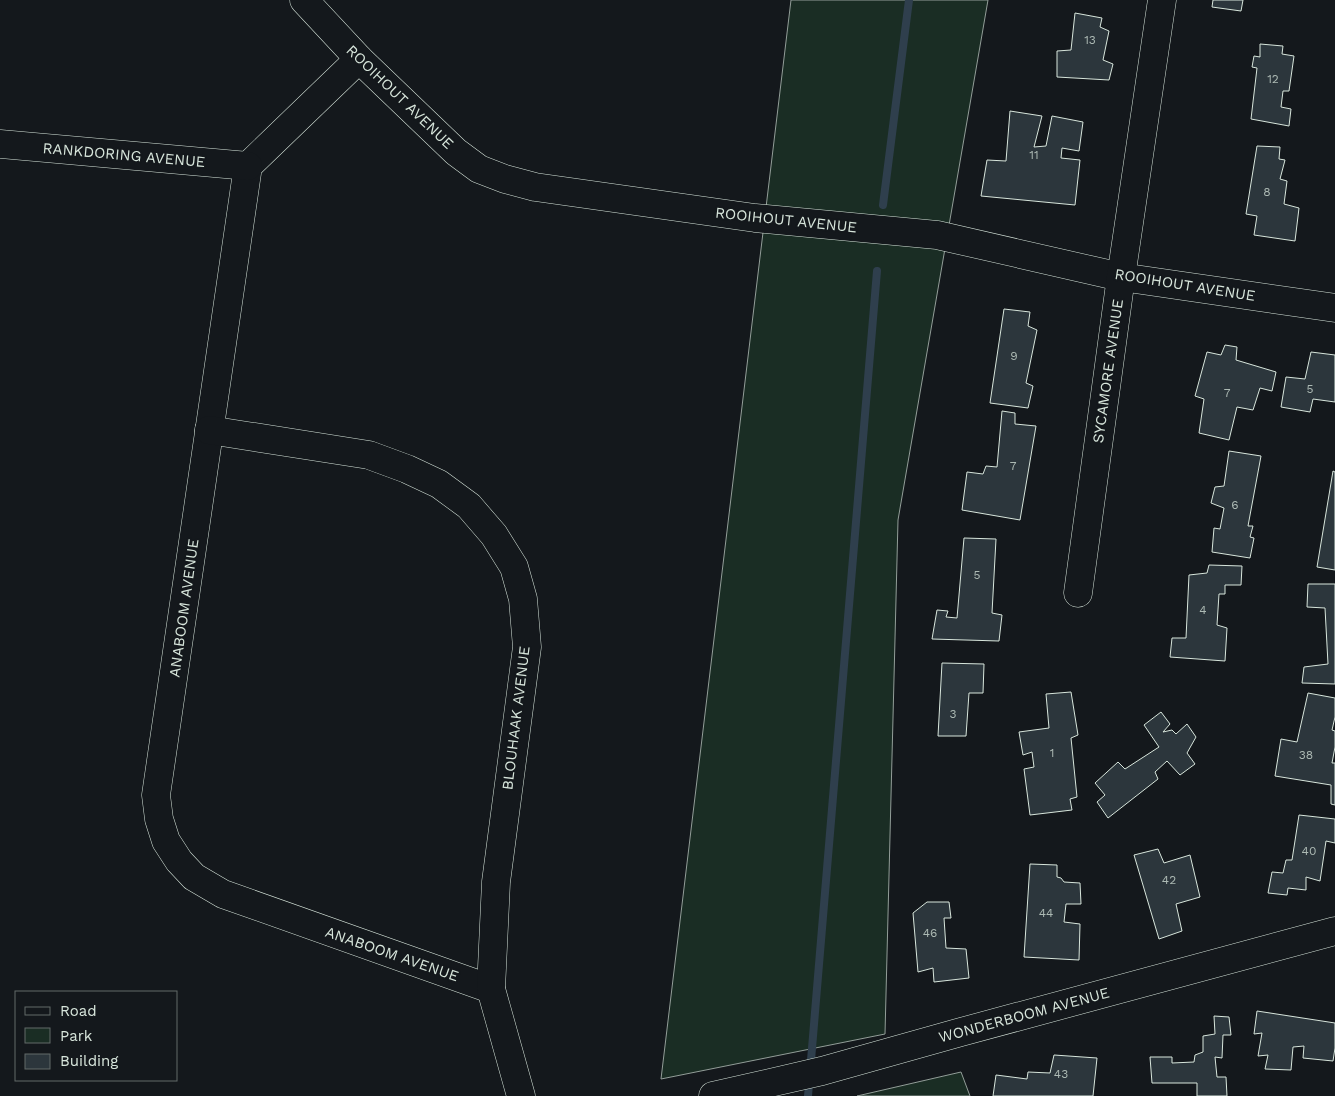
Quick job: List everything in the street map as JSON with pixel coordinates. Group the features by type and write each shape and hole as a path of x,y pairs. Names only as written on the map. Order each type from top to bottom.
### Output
{"street":[{"name":"ROOIHOUT AVENUE","path":"304,0 359,59 456,152 479,168 505,179 535,187 756,218 937,235 1121,277 1335,308"},
{"name":"SYCAMORE AVENUE","path":"1078,593 1121,277 1162,0"},
{"path":"248,166 359,59"},
{"name":"RANKDORING AVENUE","path":"0,144 248,166"},
{"name":"ANABOOM AVENUE","path":"248,166 156,795 159,819 166,841 179,861 194,877 223,894 492,989"},
{"name":"BLOUHAAK AVENUE","path":"209,430 369,455 407,469 439,484 469,506 494,535 514,567 523,599 527,647 496,882 492,989 521,1096"},
{"name":"WONDERBOOM AVENUE","path":"713,1096 811,1074 970,1029 1335,931"}],"green space":[{"path":"791,0 988,0 898,520 885,1034 661,1079"},
{"path":"961,1072 970,1096 857,1096"}],"building":[{"path":"1213,0 1243,0 1241,11 1212,7"},
{"path":"1075,13 1102,18 1100,27 1109,31 1103,60 1113,64 1109,80 1057,77 1057,51 1071,50"},
{"path":"1260,44 1283,46 1282,54 1294,56 1289,91 1283,91 1281,107 1291,109 1289,126 1251,119 1257,68 1252,67 1254,56 1260,57"},
{"path":"1010,111 1042,116 1034,147 1046,146 1052,116 1083,122 1079,151 1062,148 1061,158 1080,160 1075,205 981,196 987,160 1006,161"},
{"path":"1257,146 1280,147 1279,159 1285,160 1280,179 1287,181 1284,204 1299,208 1295,241 1254,235 1257,216 1246,214"},
{"path":"1004,309 1030,312 1028,326 1037,330 1026,383 1033,386 1028,408 990,403"},
{"path":"1225,345 1237,347 1236,360 1276,372 1272,391 1260,388 1253,410 1237,407 1229,440 1199,433 1204,399 1195,396 1207,352 1221,355"},
{"path":"1311,352 1335,355 1335,402 1313,399 1310,412 1281,407 1286,377 1305,379"},
{"path":"1002,411 1015,413 1015,424 1036,426 1020,520 962,510 967,472 983,474 986,466 997,467"},
{"path":"1229,451 1261,456 1248,526 1253,526 1250,537 1254,538 1250,558 1212,552 1214,528 1220,529 1224,508 1211,503 1215,487 1224,486"},
{"path":"1333,471 1335,472 1335,570 1317,567"},
{"path":"964,538 996,539 992,613 1002,615 999,641 932,639 937,610 948,611 946,617 957,618"},
{"path":"1209,565 1242,566 1241,585 1225,585 1225,594 1219,594 1217,625 1227,628 1225,661 1170,657 1172,638 1186,638 1189,575 1207,573"},
{"path":"1308,584 1335,584 1335,684 1302,683 1304,667 1328,664 1325,608 1307,607"},
{"path":"942,663 984,664 983,693 969,693 966,736 938,736"},
{"path":"1071,692 1078,735 1071,738 1077,797 1070,799 1072,810 1030,815 1024,769 1034,767 1032,752 1023,755 1019,732 1049,728 1046,694"},
{"path":"1308,693 1335,698 1335,717 1332,730 1335,731 1335,747 1332,763 1335,763 1335,805 1331,804 1331,785 1275,776 1281,739 1297,742"},
{"path":"1161,712 1170,724 1163,732 1172,730 1176,734 1187,724 1196,737 1187,753 1195,764 1180,775 1167,761 1155,772 1158,779 1108,818 1097,802 1105,795 1095,783 1118,762 1125,769 1159,747 1144,725"},
{"path":"1299,815 1335,819 1335,843 1326,841 1320,881 1306,877 1306,890 1288,888 1287,895 1268,893 1272,872 1283,873 1286,860 1292,860"},
{"path":"1158,849 1164,863 1190,855 1200,897 1176,904 1182,931 1159,939 1134,855"},
{"path":"1030,864 1057,865 1057,877 1061,878 1064,882 1080,883 1081,904 1066,904 1064,922 1080,924 1079,960 1024,957"},
{"path":"927,902 949,902 951,918 944,918 946,948 966,949 969,978 934,982 933,968 918,972 913,913"},
{"path":"1257,1011 1335,1023 1333,1061 1303,1058 1304,1046 1293,1047 1291,1070 1265,1069 1268,1055 1258,1056 1262,1033 1254,1034"},
{"path":"1214,1016 1229,1017 1231,1035 1223,1035 1222,1058 1215,1057 1217,1077 1226,1077 1227,1096 1197,1096 1197,1083 1152,1083 1150,1057 1172,1057 1172,1063 1194,1062 1195,1055 1203,1052 1203,1036 1215,1034"},
{"path":"1054,1055 1097,1058 1093,1096 993,1096 996,1075 1027,1079 1028,1072 1050,1073"}],"waterway":[{"path":"883,205 909,0"},
{"path":"808,1096 877,271"}]}
